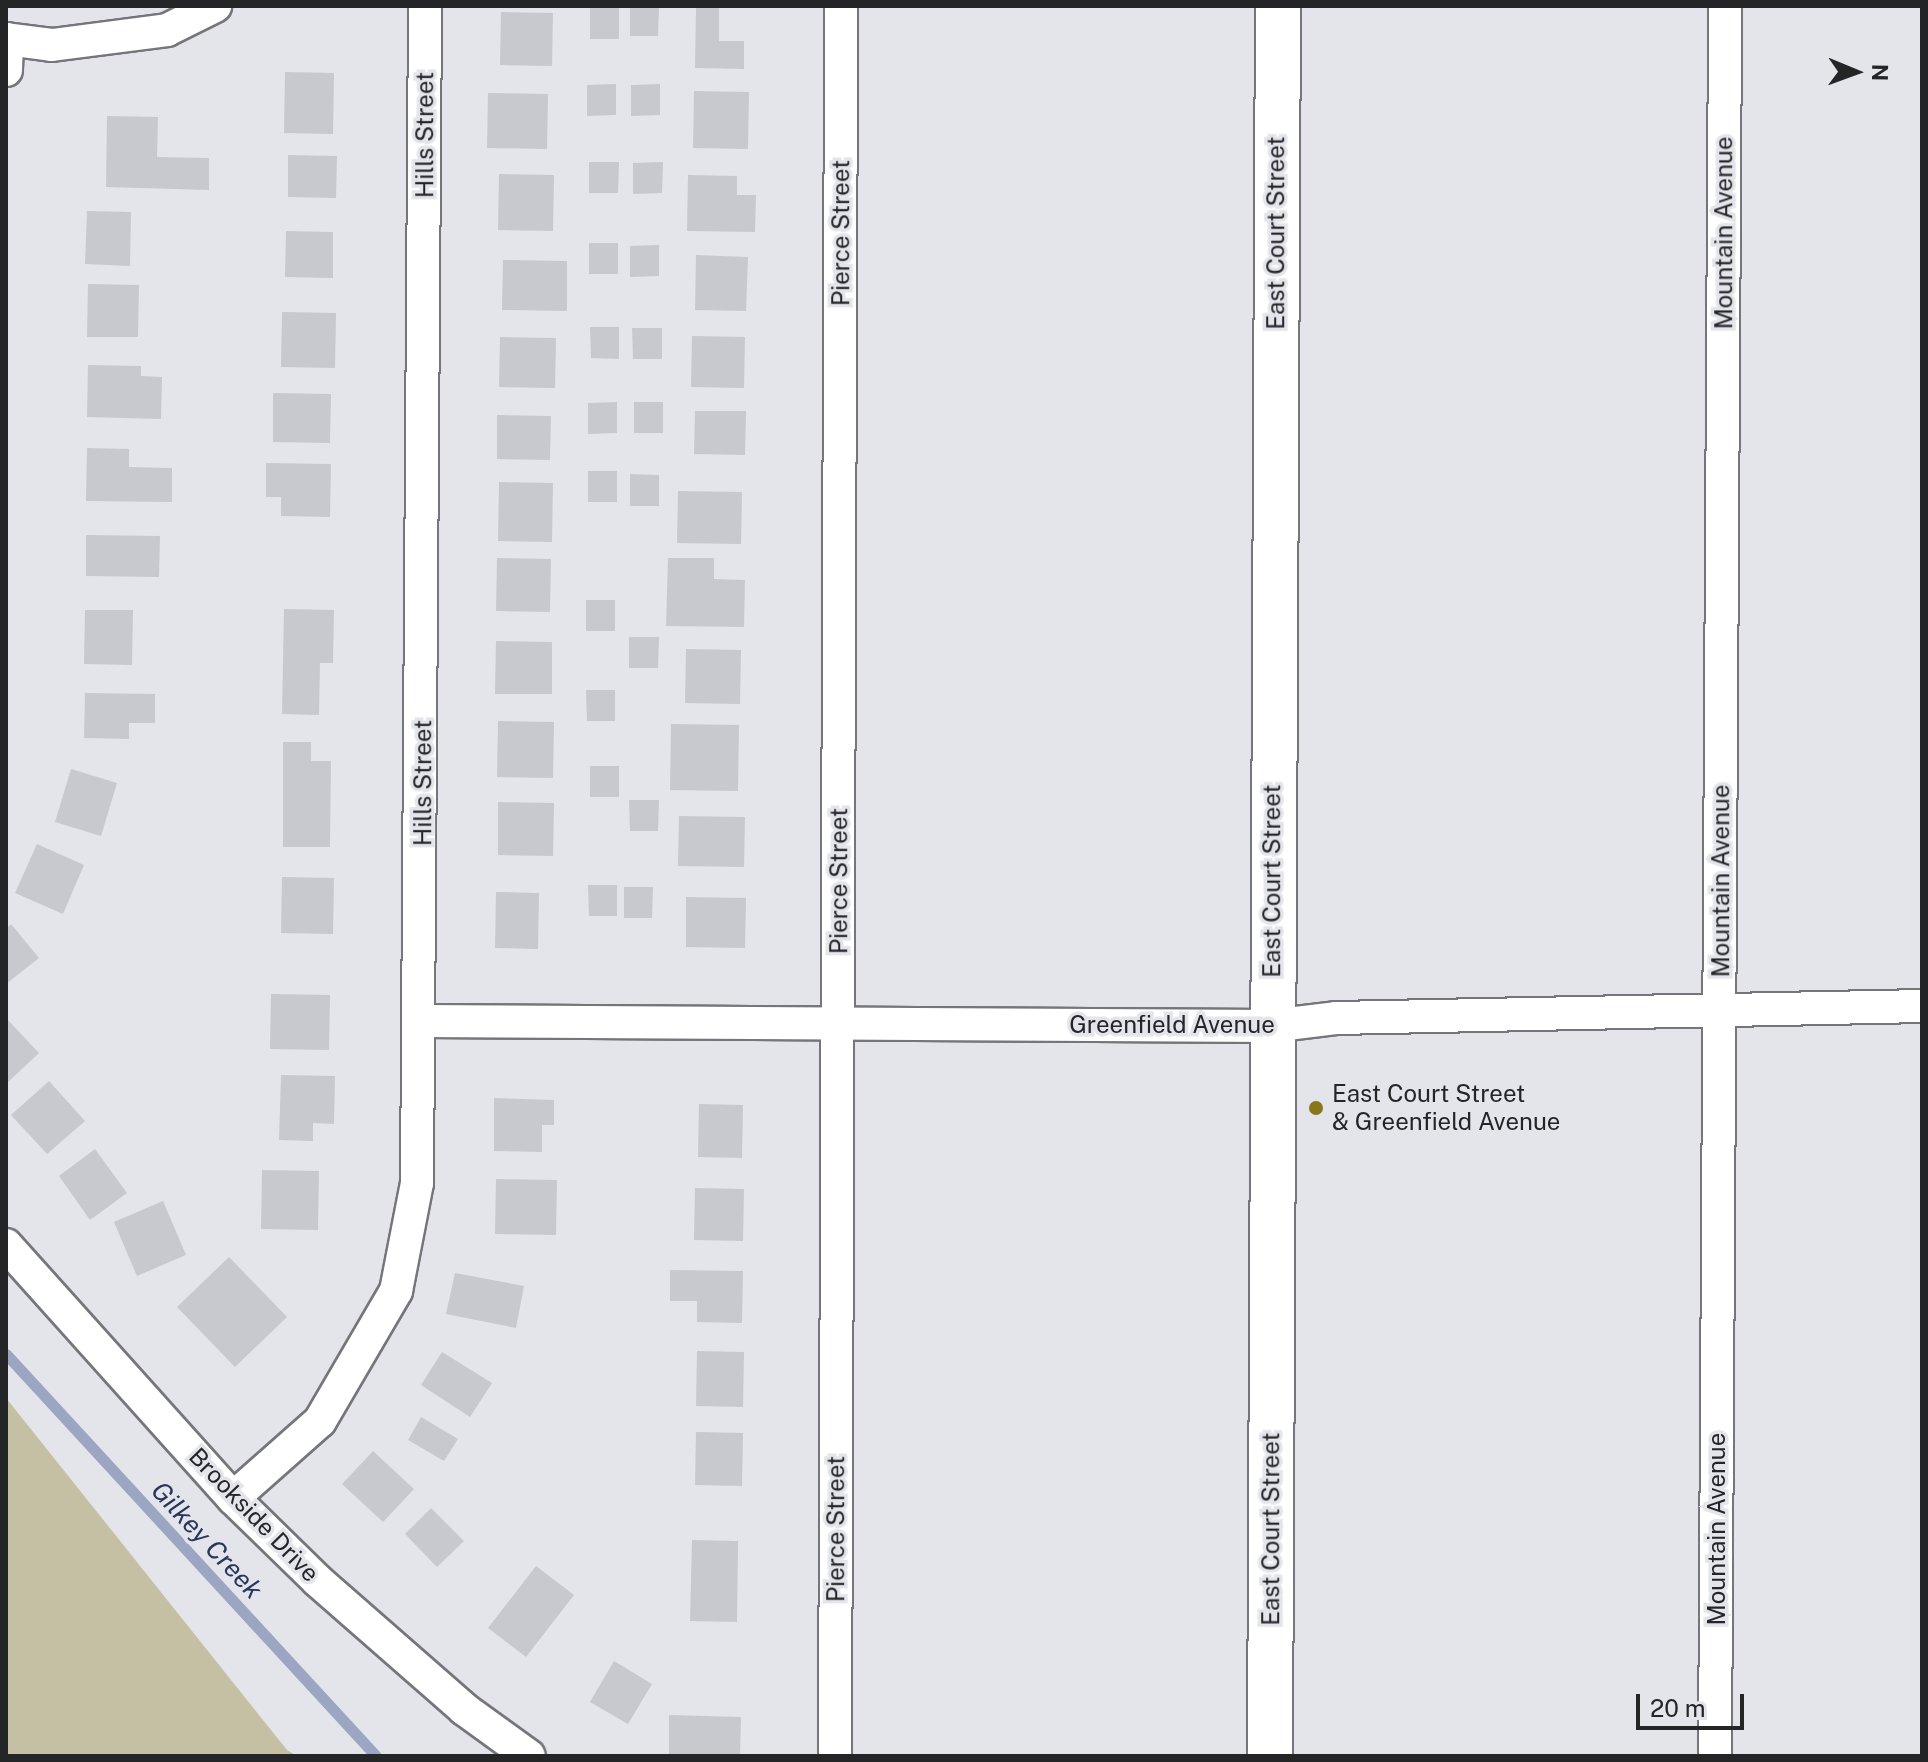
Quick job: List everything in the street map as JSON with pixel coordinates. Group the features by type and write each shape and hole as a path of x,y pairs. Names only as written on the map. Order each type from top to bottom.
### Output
{"main road":[{"name":"East Court Street","path":"1270,1756 1278,6"}],"street":[{"path":"6,70 6,39 52,45 167,30 215,6"},
{"name":"Hills Street","path":"233,1498 320,1421 396,1291 417,1183 422,1021 425,6"},
{"name":"Pierce Street","path":"835,1756 841,6"},
{"name":"Mountain Avenue","path":"1715,1756 1725,6"},
{"name":"Greenfield Avenue","path":"422,1021 1271,1026 1336,1018 1922,1006"},
{"name":"Brookside Drive","path":"6,1245 233,1498 318,1581 464,1709 529,1756"}],"shaded area":[{"path":"6,1398 287,1750 297,1756 6,1756"}],"building":[{"path":"630,6 659,6 658,36 630,36"},
{"path":"590,8 619,8 619,39 590,39"},
{"path":"696,8 719,8 719,41 744,41 744,69 695,68"},
{"path":"501,12 553,13 552,66 500,65"},
{"path":"285,72 334,73 333,134 284,133"},
{"path":"616,84 616,115 587,116 587,85"},
{"path":"660,84 660,115 631,116 631,85"},
{"path":"694,91 749,92 748,149 693,148"},
{"path":"488,93 548,94 547,149 487,148"},
{"path":"107,116 158,117 157,157 209,158 209,190 106,187"},
{"path":"288,155 337,156 336,198 288,197"},
{"path":"589,162 619,162 618,193 589,193"},
{"path":"663,162 662,193 633,194 633,163"},
{"path":"499,174 554,175 553,231 498,230"},
{"path":"688,175 737,176 737,195 756,195 755,232 687,231"},
{"path":"87,211 131,212 130,266 85,264"},
{"path":"286,231 333,232 333,278 285,277"},
{"path":"589,243 618,243 618,274 589,274"},
{"path":"659,245 659,276 630,277 630,246"},
{"path":"696,255 748,257 746,311 695,310"},
{"path":"503,260 567,261 567,311 502,310"},
{"path":"88,284 139,285 138,337 87,337"},
{"path":"282,312 336,313 335,368 281,367"},
{"path":"590,327 619,327 619,359 591,358"},
{"path":"632,328 662,328 662,359 633,359"},
{"path":"692,336 745,337 744,388 691,387"},
{"path":"500,337 556,338 555,388 499,387"},
{"path":"88,365 141,366 141,376 162,377 161,419 87,417"},
{"path":"273,393 331,394 330,443 273,442"},
{"path":"617,402 617,433 588,434 588,403"},
{"path":"634,402 663,402 663,433 634,433"},
{"path":"695,411 746,411 745,455 694,454"},
{"path":"497,415 551,416 550,460 497,459"},
{"path":"87,448 129,449 129,467 172,468 172,502 86,501"},
{"path":"266,463 331,464 330,517 281,516 281,497 266,497"},
{"path":"588,471 617,471 617,502 588,502"},
{"path":"630,474 659,475 659,506 630,506"},
{"path":"499,482 553,483 552,542 498,541"},
{"path":"678,491 742,492 741,544 677,543"},
{"path":"86,535 160,536 159,577 86,576"},
{"path":"497,558 551,559 550,612 496,611"},
{"path":"668,558 714,558 714,579 745,580 744,627 666,626"},
{"path":"586,600 615,600 615,631 586,631"},
{"path":"284,609 334,610 333,663 320,663 319,715 282,714"},
{"path":"85,610 133,610 132,665 84,664"},
{"path":"629,637 659,637 658,668 629,668"},
{"path":"496,641 552,642 552,694 495,694"},
{"path":"686,649 741,650 740,704 685,703"},
{"path":"586,690 615,690 615,721 587,721"},
{"path":"85,693 155,694 155,723 129,723 129,739 84,738"},
{"path":"498,721 554,722 553,778 497,777"},
{"path":"671,724 739,725 738,791 670,790"},
{"path":"283,742 311,742 311,761 331,761 330,847 283,847"},
{"path":"590,766 619,766 619,797 590,797"},
{"path":"71,769 117,783 101,836 55,822"},
{"path":"629,800 659,800 658,831 630,831"},
{"path":"498,802 554,803 553,856 498,855"},
{"path":"679,816 745,817 744,867 678,866"},
{"path":"37,844 84,865 63,914 15,893"},
{"path":"282,877 334,878 333,934 281,933"},
{"path":"588,885 617,885 617,916 589,916"},
{"path":"624,887 653,887 652,918 624,918"},
{"path":"496,892 539,893 538,949 495,948"},
{"path":"686,897 746,898 745,948 686,947"},
{"path":"11,924 39,958 6,984 6,929"},
{"path":"271,994 330,995 329,1050 270,1049"},
{"path":"6,1018 39,1053 6,1084"},
{"path":"281,1075 335,1076 334,1124 313,1123 313,1141 279,1140"},
{"path":"49,1081 85,1121 47,1154 11,1115"},
{"path":"494,1098 554,1100 554,1125 542,1125 542,1152 494,1151"},
{"path":"699,1104 743,1105 742,1158 698,1157"},
{"path":"95,1149 127,1193 90,1220 59,1176"},
{"path":"262,1170 319,1171 318,1230 261,1229"},
{"path":"496,1179 557,1180 556,1235 495,1234"},
{"path":"695,1188 744,1189 743,1241 694,1240"},
{"path":"163,1201 186,1255 137,1276 114,1222"},
{"path":"229,1257 287,1317 235,1367 177,1307"},
{"path":"670,1270 743,1271 742,1323 697,1322 697,1301 670,1301"},
{"path":"455,1273 524,1286 516,1328 446,1314"},
{"path":"697,1351 744,1352 743,1407 696,1406"},
{"path":"442,1352 492,1383 470,1417 421,1385"},
{"path":"421,1417 458,1439 444,1461 408,1440"},
{"path":"696,1432 743,1433 742,1486 695,1485"},
{"path":"373,1451 414,1489 383,1522 342,1484"},
{"path":"431,1508 464,1541 437,1567 405,1534"},
{"path":"692,1540 738,1541 737,1622 690,1621"},
{"path":"536,1566 574,1595 526,1657 488,1628"},
{"path":"614,1661 652,1684 628,1724 590,1702"},
{"path":"669,1715 741,1717 740,1756 669,1756"}],"waterway":[{"name":"Gilkey Creek","path":"6,1354 376,1756"}],"place":[{"name":"East Court Street & Greenfield Avenue","path":"1316,1108"}]}
